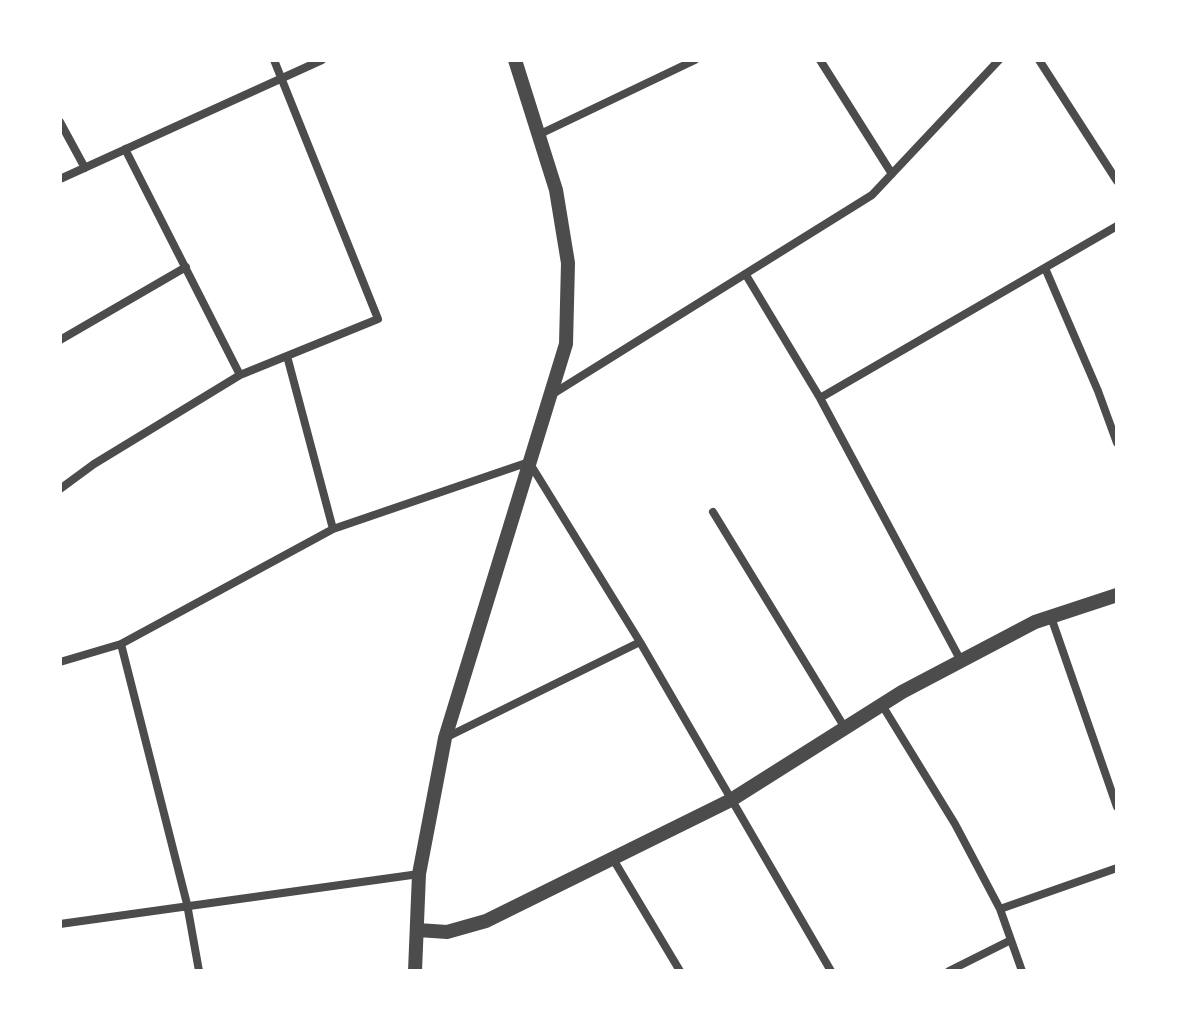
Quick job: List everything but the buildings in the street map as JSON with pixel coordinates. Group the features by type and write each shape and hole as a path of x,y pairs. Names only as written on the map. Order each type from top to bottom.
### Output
{"street":[{"path":"60,489 106,456 240,375 378,319 274,60"},
{"path":"60,179 322,60"},
{"path":"415,971 419,874 445,738 566,344 568,263 556,190 515,60"},
{"path":"538,135 695,60"},
{"path":"820,60 892,174"},
{"path":"549,397 872,195 999,60"},
{"path":"1039,60 1117,181"},
{"path":"60,122 85,168"},
{"path":"125,149 240,375"},
{"path":"820,398 1117,226"},
{"path":"60,340 186,267"},
{"path":"1045,268 1117,443"},
{"path":"746,275 820,398 961,661"},
{"path":"287,356 333,529"},
{"path":"60,662 121,644 333,529 529,462"},
{"path":"529,462 640,642 831,971"},
{"path":"713,512 845,728"},
{"path":"418,930 447,932 486,921 731,800 882,705 1035,622 1117,595"},
{"path":"1051,617 1117,807"},
{"path":"445,738 640,642"},
{"path":"121,644 187,904 199,971"},
{"path":"882,705 955,824 1000,909 1022,971"},
{"path":"613,859 680,971"},
{"path":"1000,909 1117,868"},
{"path":"60,924 419,874"},
{"path":"949,971 1011,940"}]}
